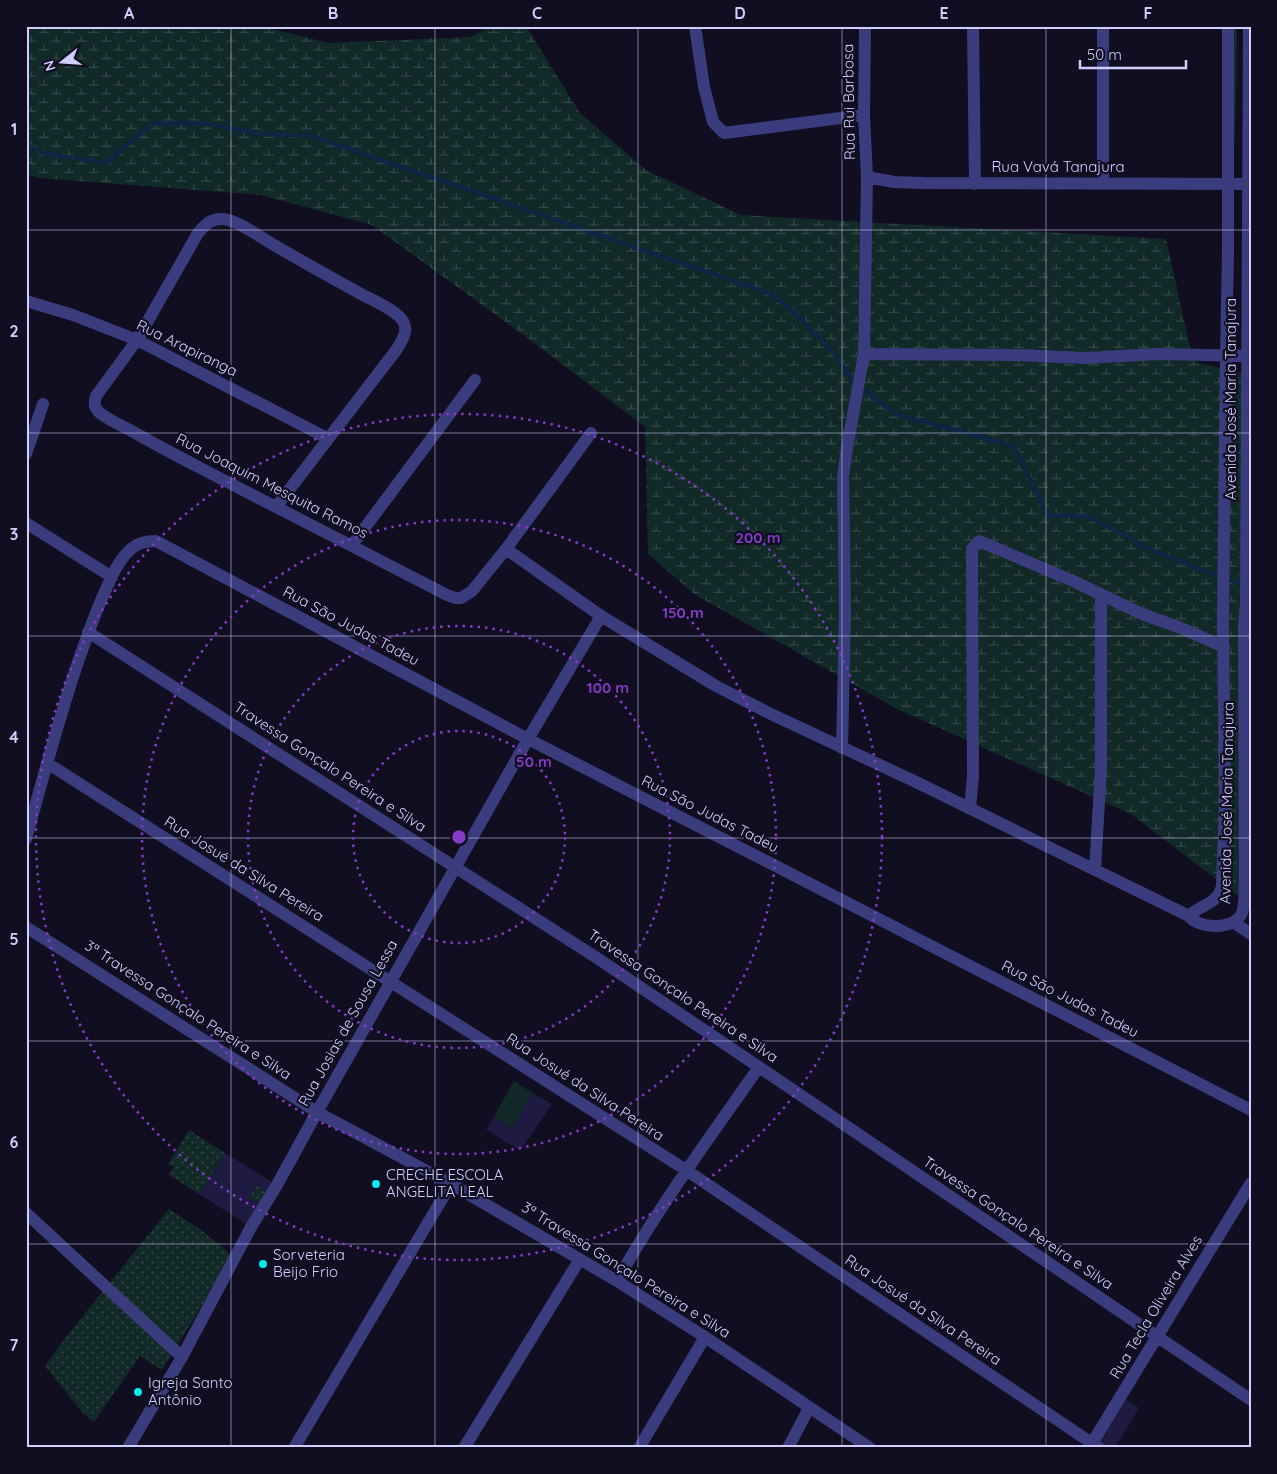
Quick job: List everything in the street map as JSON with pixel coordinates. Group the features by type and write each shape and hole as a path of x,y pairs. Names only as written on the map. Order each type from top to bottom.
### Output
{"street":[{"path":"695,26 704,87 713,122 724,133 864,115"},
{"name":"Rua Rui Barbosa","path":"842,748 846,612 843,476 864,354 865,26"},
{"path":"973,26 975,184"},
{"path":"1103,26 1103,184"},
{"name":"Avenida José Maria Tanajura","path":"1228,26 1224,647 1225,806 1222,887 1220,894 1215,900 1188,916 1205,926 1224,926 1238,919 1242,913 1245,880 1250,26"},
{"path":"1227,90 1249,91"},
{"name":"Rua Vavá Tanajura","path":"866,177 894,182 975,184 1250,184"},
{"path":"137,340 198,233 208,222 218,219 226,219 244,228 400,317 404,322 406,332 397,349 276,507"},
{"name":"Rua Arapiranga","path":"26,301 73,315 137,340 328,438"},
{"name":"Rua Joaquim Mesquita Ramos","path":"137,340 96,396 95,407 108,418 154,444 455,598 461,598 472,591 506,549"},
{"path":"864,354 1017,355 1085,358 1158,354 1249,356"},
{"path":"352,545 475,380"},
{"path":"1226,392 1247,393"},
{"path":"26,454 43,404"},
{"path":"591,434 506,549 601,616 716,686 1188,916"},
{"path":"26,523 112,577 88,632 47,763 26,838"},
{"name":"Rua São Judas Tadeu","path":"112,577 131,548 146,541 156,542 528,739 1251,1110"},
{"path":"970,809 973,776 972,549 979,541 1142,614 1181,628 1224,647"},
{"path":"1096,870 1101,768 1101,594"},
{"name":"Rua Josias de Sousa Lessa","path":"128,1448 182,1357 251,1227 277,1185 316,1112 528,739 601,616"},
{"name":"Travessa Gonçalo Pereira e Silva","path":"88,632 598,958 1251,1400"},
{"name":"Rua Josué da Silva Pereira","path":"47,763 686,1170 1093,1446"},
{"path":"1225,806 1245,805"},
{"path":"1233,922 1251,934"},
{"name":"3ª Travessa Gonçalo Pereira e Silva","path":"26,927 316,1112 451,1184 617,1281 706,1337 870,1448"},
{"path":"617,1281 686,1170 759,1067"},
{"name":"Rua Tecla Oliveira Alves","path":"1093,1446 1251,1183"},
{"path":"294,1448 451,1184"},
{"path":"26,1213 182,1357"},
{"path":"464,1448 580,1259"},
{"path":"639,1448 706,1337"},
{"path":"788,1448 810,1408"}],"green space":[{"path":"26,26 260,26 329,43 470,37 492,26 526,26 580,113 646,170 741,215 1166,239 1193,361 1251,376 1251,906 1131,814 897,709 694,594 648,554 645,427 529,339 372,225 261,195 39,178 26,174"},
{"path":"1231,26 1237,26 1234,150"},
{"path":"514,1081 533,1093 512,1128 494,1116"},
{"path":"189,1130 225,1153 199,1194 169,1175 174,1167 168,1164"},
{"path":"256,1185 271,1195 264,1207 249,1198"},
{"path":"169,1209 201,1230 233,1256 162,1370 140,1356 94,1422 82,1412 45,1366"}],"building":[{"path":"533,1093 552,1104 520,1151 486,1129 494,1116 512,1128"},
{"path":"225,1153 277,1185 271,1195 256,1185 249,1198 264,1207 251,1227 199,1194"},
{"path":"1121,1396 1139,1408 1115,1448 1099,1448 1092,1443"}],"waterway":[{"path":"26,145 43,153 106,163 153,123 202,123 262,134 312,136 774,295 799,317 833,352 854,382 895,414 1014,446 1048,515 1086,516 1126,535 1141,546 1243,585"}],"place":[{"name":"CRECHE ESCOLA ANGELITA LEAL","path":"376,1184"},
{"name":"Sorveteria Beijo Frio","path":"263,1264"},
{"name":"Igreja Santo Antônio","path":"138,1392"}]}
